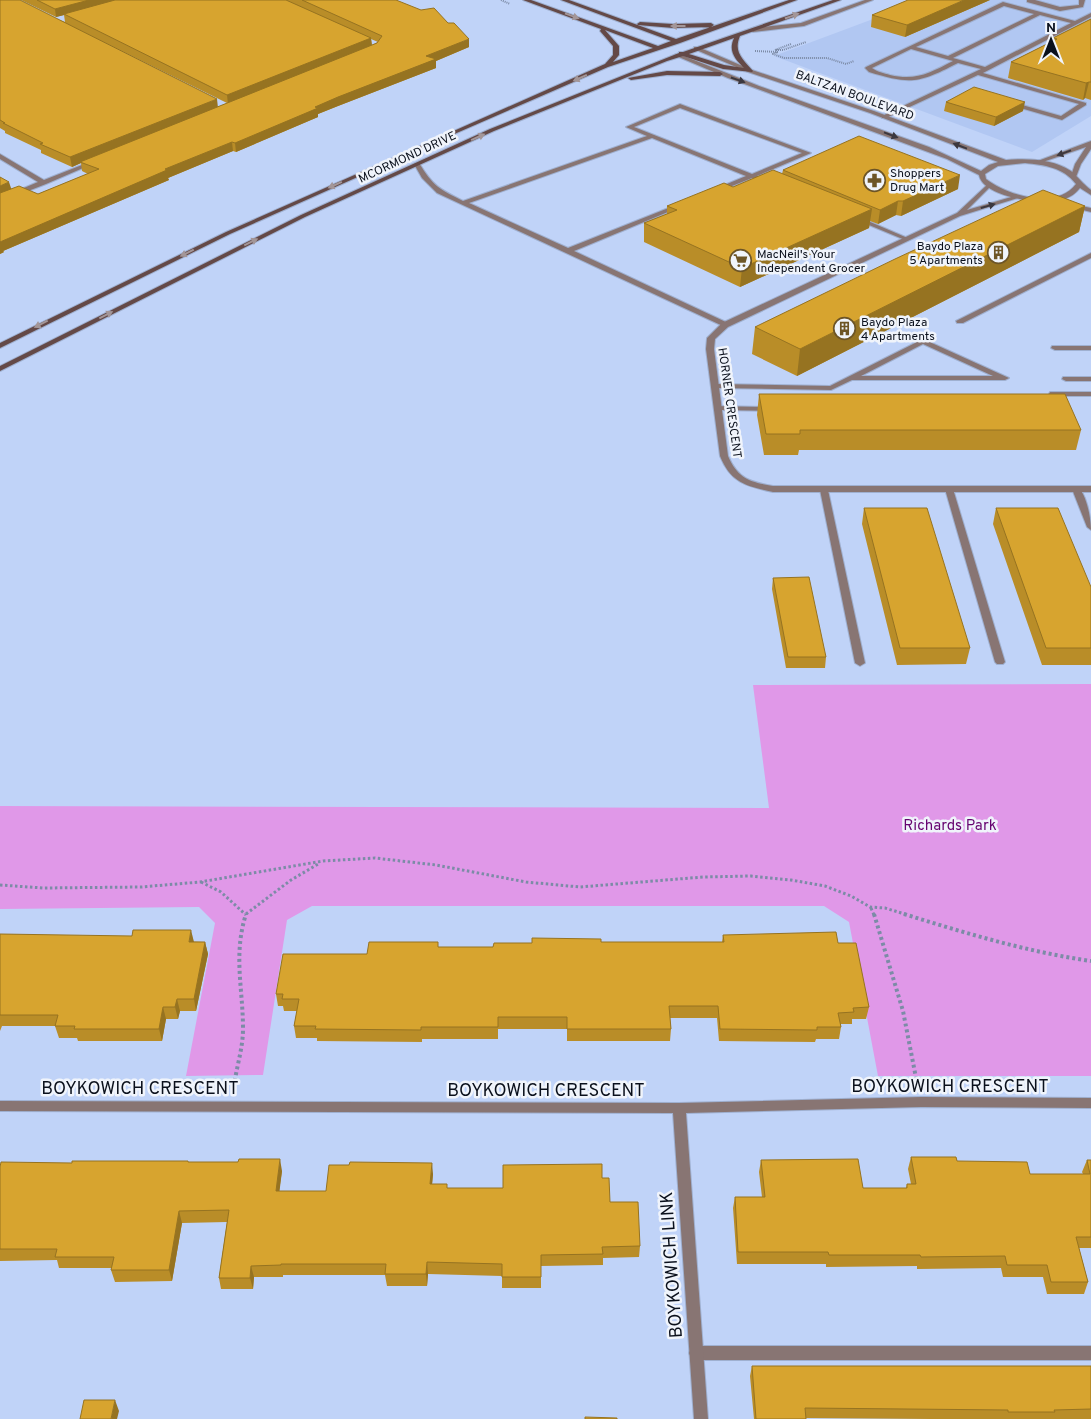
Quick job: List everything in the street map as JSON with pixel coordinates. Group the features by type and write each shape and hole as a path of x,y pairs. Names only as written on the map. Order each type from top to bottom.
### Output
{"main road":[{"path":"526,0 658,48 724,67 750,71"},
{"path":"564,0 696,48"},
{"name":"MCORMOND DRIVE","path":"0,346 228,232 606,66 794,0"},
{"name":"MCORMOND DRIVE","path":"0,369 285,225 492,130 680,54 838,0"},
{"path":"620,21 667,26 726,24"},
{"path":"598,26 614,41 616,46 616,55 606,66"},
{"path":"738,35 733,43 734,51 750,71"},
{"path":"615,80 667,73 720,74"}],"street":[{"path":"753,30 802,25 870,0"},
{"path":"1029,0 1060,9 1083,4"},
{"path":"1064,2 1083,4"},
{"path":"957,61 922,79 910,80 900,80 871,71 868,68 1003,4 1076,23"},
{"path":"948,58 1040,13"},
{"path":"884,117 978,73 1091,15"},
{"path":"911,47 986,69"},
{"name":"BALTZAN BOULEVARD","path":"696,48 750,71 884,117 1006,162"},
{"name":"BALTZAN BOULEVARD","path":"680,54 720,74 837,114 950,157 982,174"},
{"path":"978,73 1091,106"},
{"path":"951,86 960,88"},
{"path":"1002,101 1062,118 1084,104"},
{"path":"714,192 753,176 808,153 680,106 629,127 653,136 753,176 770,183"},
{"path":"463,203 653,136"},
{"path":"1038,162 1091,143"},
{"path":"1074,176 1078,164 1091,143"},
{"path":"0,156 44,183"},
{"path":"0,200 99,160"},
{"path":"1091,193 1078,184 1074,176 1062,168 1038,162 994,164 982,174 983,180 997,192 1091,210"},
{"path":"417,164 424,177 439,192 725,324"},
{"path":"1044,200 1070,195 1077,190 1078,184"},
{"name":"HORNER CRESCENT","path":"958,215 988,186"},
{"name":"HORNER CRESCENT","path":"1018,197 958,215 725,324 711,338 710,349 724,456 729,470 748,484 773,489 1091,489"},
{"path":"568,251 687,203"},
{"path":"850,216 907,239"},
{"path":"960,321 1091,255"},
{"path":"715,386 831,388 849,378 923,341 1005,378 849,378"},
{"path":"1055,348 1091,348"},
{"path":"1066,379 1091,379"},
{"path":"1042,394 1061,399 1091,395"},
{"path":"718,408 781,409"},
{"path":"1076,489 1091,527"},
{"path":"824,490 860,663"},
{"path":"949,490 1000,662"},
{"name":"BOYKOWICH CRESCENT","path":"0,1106 679,1108 921,1102 1091,1103"},
{"name":"BOYKOWICH LINK","path":"679,1108 701,1419"},
{"path":"696,1353 1091,1353"}],"path":[{"path":"734,51 773,50 778,52 773,54 784,58 827,58 846,64 857,59 874,64"},
{"path":"0,884 43,888 141,887 200,882 323,861 375,858 436,865 526,882 580,887 703,877 751,876 825,886 852,896 870,907 885,908 968,934 1069,958 1091,960"},
{"path":"234,1080 243,1031 237,969 238,940 246,914 291,880 323,861"},
{"path":"200,882 221,892 246,914"},
{"path":"870,907 878,923 903,1011 915,1078"}],"shaded area":[{"path":"924,0 1091,0 1091,116 1032,152 774,56"}],"green space":[{"name":"Richards Park","path":"1091,684 1091,1076 878,1076 849,922 824,906 312,906 287,920 263,1075 186,1076 215,923 199,907 0,909 0,806 769,808 753,685"}],"building":[{"path":"0,0 20,0 217,99 70,157 40,144 43,143 0,120"},
{"path":"37,0 89,0 55,9"},
{"path":"115,0 286,0 371,38 227,95 64,14"},
{"path":"302,0 396,0 421,10 434,8 448,23 454,23 469,39 426,56 436,59 338,97 315,107 318,108 235,143 232,142 165,169 167,170 0,242 0,193 19,186 38,194 99,169 80,162 377,43 382,36"},
{"path":"908,0 964,0 907,25 872,15"},
{"path":"1091,19 1091,82 1086,83 1011,62 1057,39 1053,38"},
{"path":"974,87 1025,102 996,117 946,102"},
{"name":"Shoppers Drug Mart","path":"859,136 960,175 880,210 783,170"},
{"name":"MacNeil's Your Independent Grocer","path":"773,170 872,209 742,268 644,223 677,210 667,206 724,183 733,187"},
{"path":"0,177 9,182 0,186"},
{"path":"1043,190 1085,206 800,349 755,327 895,259"},
{"path":"759,394 1065,394 1081,430 800,430 800,434 766,434"},
{"path":"864,508 927,508 970,648 900,648"},
{"path":"996,508 1058,508 1091,587 1091,648 1046,648"},
{"path":"809,577 826,657 788,657 773,578"},
{"path":"133,930 191,930 189,942 205,942 194,999 177,999 175,1007 163,1007 159,1029 74,1029 75,1026 55,1026 58,1015 0,1015 0,934 132,936"},
{"path":"836,932 838,943 856,943 869,1007 853,1008 854,1012 838,1013 841,1027 817,1027 817,1030 720,1029 718,1006 669,1006 671,1029 567,1029 567,1017 498,1017 498,1027 421,1027 421,1030 315,1029 316,1026 294,1026 299,999 282,999 283,994 276,994 283,954 367,954 369,942 438,942 438,947 493,947 494,943 532,943 532,938 601,939 601,942 724,942 723,935"},
{"path":"911,1157 956,1157 957,1161 1027,1162 1030,1174 1090,1174 1087,1160 1091,1160 1091,1237 1076,1237 1088,1282 1051,1282 1047,1265 1007,1265 1005,1256 921,1257 920,1255 829,1255 828,1252 738,1252 735,1197 765,1197 761,1160 858,1159 863,1188 907,1188 907,1184 916,1184"},
{"path":"239,1159 280,1159 276,1191 326,1191 329,1165 349,1165 350,1162 432,1163 430,1184 447,1184 447,1188 503,1188 503,1165 602,1164 602,1178 609,1178 610,1202 638,1202 640,1246 602,1247 603,1254 541,1255 541,1277 502,1277 502,1264 427,1262 426,1274 385,1274 386,1264 281,1264 251,1266 250,1278 219,1278 229,1210 179,1211 169,1270 111,1270 114,1257 55,1257 57,1249 0,1249 1,1162 238,1162"},
{"path":"752,1366 1091,1366 1091,1409 1054,1410 1055,1412 1008,1412 1008,1410 805,1408 806,1419 756,1419"},
{"path":"84,1400 115,1400 111,1419 80,1419"},
{"path":"585,1417 617,1418 617,1419 585,1419"}],"place":[{"name":"Shoppers Drug Mart","path":"874,180"},
{"name":"Baydo Plaza 5 Apartments","path":"999,253"},
{"name":"MacNeil's Your Independent Grocer","path":"741,261"},
{"name":"Baydo Plaza 4 Apartments","path":"845,329"}]}
